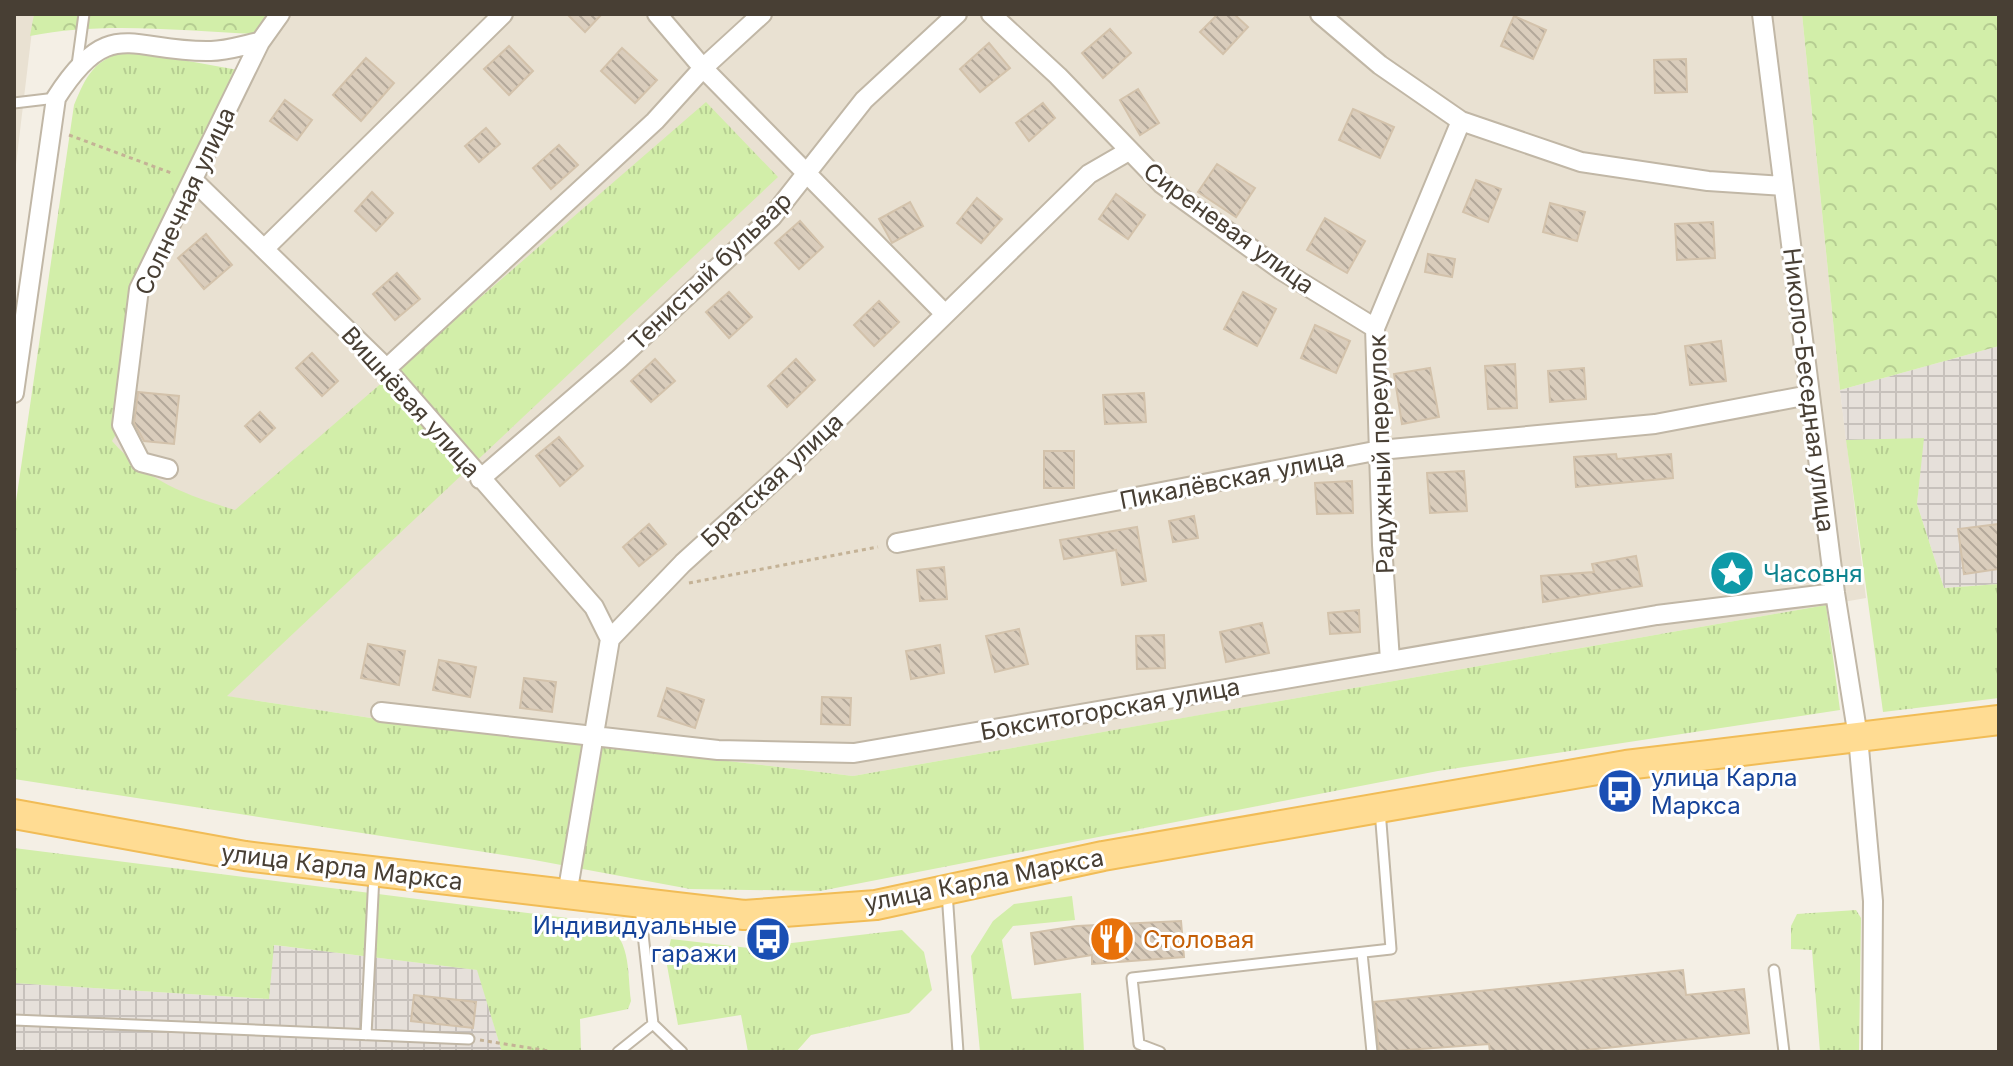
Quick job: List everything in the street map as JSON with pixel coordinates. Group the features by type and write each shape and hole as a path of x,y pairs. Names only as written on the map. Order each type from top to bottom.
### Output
{"main road":[{"name":"улица Карла Маркса","path":"14,814 245,856 744,915 876,905 1103,856 1626,765 1999,720"}],"street":[{"name":"Солнечная улица","path":"168,469 141,462 122,425 139,289 260,42 280,14"},
{"path":"264,249 503,14"},
{"path":"657,14 703,68 944,313"},
{"path":"386,369 655,121 703,68 762,14"},
{"name":"Тенистый бульвар","path":"480,479 619,359 772,217 864,100 957,14"},
{"name":"Сиреневая улица","path":"991,14 1058,76 1127,152 1162,184 1281,270 1375,328"},
{"path":"1320,14 1380,65 1461,121 1581,162 1708,181 1783,186"},
{"name":"Николо-Беседная улица","path":"1762,14 1835,593 1858,737 1873,901 1872,1052"},
{"path":"14,393 19,318 50,128 56,98 77,65 121,41 211,51 260,42"},
{"name":"Радужный переулок","path":"1390,660 1375,328 1461,121"},
{"name":"Братская улица","path":"610,639 658,589 791,465 1089,174 1127,152"},
{"name":"Вишнёвая улица","path":"193,180 386,369 594,607 610,639"},
{"name":"Пикалёвская улица","path":"897,543 1380,450 1655,424 1809,395"},
{"name":"Бокситогорская улица","path":"381,712 594,733 718,750 854,753 1657,615 1835,593"},
{"path":"567,895 610,639"}],"lane":[{"path":"77,65 84,14"},
{"path":"14,103 56,98"},
{"path":"1160,1052 1139,1044 1132,978 1391,949 1379,807"},
{"path":"366,1035 375,872"},
{"path":"947,891 958,1052"},
{"path":"640,904 653,1024 682,1052"},
{"path":"1362,953 1372,1052"},
{"path":"1774,970 1784,1052"},
{"path":"14,1020 469,1039"},
{"path":"618,1052 653,1024"}],"path":[{"path":"50,128 193,180"},
{"path":"658,589 897,543"},
{"path":"469,1039 555,1052"}],"shaded area":[{"path":"14,14 34,14 14,181"},
{"path":"266,14 1802,14 1840,390 1866,598 853,776 371,718 225,696 83,485 122,425 134,304 161,225"},
{"path":"1999,346 1999,584 1944,588 1917,504 1923,439 1846,440 1840,390"},
{"path":"273,945 478,970 502,1052 14,1052 14,983 268,999"}],"green space":[{"path":"34,14 266,14 256,34 114,28 30,36"},
{"path":"1802,14 1999,14 1999,346 1840,390"},
{"path":"127,50 238,70 134,304 122,425 112,441 139,467 168,485 235,510 706,102 778,177 227,696 371,718 853,776 1826,605 1840,710 1438,771 820,891 690,889 529,859 14,779 14,515 74,105 93,70"},
{"path":"1924,438 1917,504 1944,588 1999,584 1999,698 1883,712 1846,440"},
{"path":"14,848 599,922 610,928 623,944 631,1001 628,1009 580,1019 581,1052 502,1052 477,970 274,945 269,999 14,983"},
{"path":"1072,896 1075,920 1013,926 1002,940 1012,999 1081,993 1084,1052 980,1052 971,956 993,921 1014,904"},
{"path":"1856,910 1861,918 1859,1052 1820,1052 1812,950 1791,949 1791,926 1797,914"},
{"path":"902,930 924,952 932,990 909,1013 811,1035 796,1052 748,1052 741,1015 678,1025 666,960 671,939 749,948"}],"building":[{"path":"567,14 602,14 585,32"},
{"path":"1218,14 1234,14 1248,27 1223,54 1200,32"},
{"path":"1514,16 1546,30 1533,59 1501,46"},
{"path":"1110,29 1131,53 1103,78 1082,53"},
{"path":"989,43 1010,68 980,92 960,69"},
{"path":"509,46 533,71 509,95 484,69"},
{"path":"622,48 657,80 635,103 601,71"},
{"path":"366,58 394,83 361,121 333,95"},
{"path":"1686,59 1687,92 1655,93 1654,60"},
{"path":"1138,89 1159,123 1140,135 1120,100"},
{"path":"285,100 312,120 297,140 270,121"},
{"path":"1043,103 1055,118 1029,141 1016,123"},
{"path":"1353,109 1394,127 1380,158 1339,140"},
{"path":"486,128 500,144 479,162 465,146"},
{"path":"559,145 578,165 551,189 533,168"},
{"path":"1217,164 1255,188 1236,217 1198,192"},
{"path":"1476,180 1501,189 1488,222 1463,212"},
{"path":"372,192 393,213 376,231 355,211"},
{"path":"1116,194 1145,215 1128,239 1099,219"},
{"path":"977,198 1002,219 981,243 957,223"},
{"path":"910,202 923,226 892,243 879,219"},
{"path":"1550,203 1585,212 1577,241 1543,232"},
{"path":"1325,218 1365,241 1347,273 1307,250"},
{"path":"800,221 823,247 799,269 775,243"},
{"path":"1713,222 1715,258 1677,260 1675,224"},
{"path":"206,234 232,265 204,289 178,258"},
{"path":"1428,254 1455,259 1452,277 1425,272"},
{"path":"397,273 420,299 395,320 373,294"},
{"path":"729,292 752,317 729,338 706,312"},
{"path":"1243,292 1276,309 1257,346 1224,329"},
{"path":"879,301 899,322 874,346 854,325"},
{"path":"1315,325 1350,341 1336,373 1301,358"},
{"path":"1721,341 1726,381 1690,385 1685,346"},
{"path":"312,353 338,381 322,396 296,368"},
{"path":"655,359 675,381 651,402 631,381"},
{"path":"796,359 815,380 787,407 768,386"},
{"path":"1515,364 1517,408 1488,409 1485,366"},
{"path":"1430,368 1439,417 1402,424 1394,374"},
{"path":"1584,368 1586,399 1550,402 1548,371"},
{"path":"138,392 179,396 174,444 144,441 134,423"},
{"path":"1144,393 1146,422 1105,424 1103,395"},
{"path":"260,412 275,428 260,442 245,426"},
{"path":"559,437 583,466 560,486 536,456"},
{"path":"1044,451 1074,451 1074,488 1044,488"},
{"path":"1616,454 1617,459 1671,454 1673,478 1576,487 1574,457"},
{"path":"1464,471 1467,511 1430,513 1427,473"},
{"path":"1352,481 1353,513 1317,514 1315,483"},
{"path":"1194,516 1198,538 1173,542 1169,521"},
{"path":"649,524 666,544 639,566 623,547"},
{"path":"1999,524 1999,569 1964,574 1958,529"},
{"path":"1137,527 1146,581 1122,585 1116,550 1064,559 1060,540"},
{"path":"1636,556 1642,586 1543,602 1541,576 1594,572 1592,564"},
{"path":"944,567 947,599 920,601 917,570"},
{"path":"1359,610 1360,632 1330,634 1328,613"},
{"path":"1262,623 1269,653 1226,662 1220,632"},
{"path":"1019,629 1028,664 995,672 986,636"},
{"path":"1164,635 1165,668 1137,669 1136,636"},
{"path":"368,644 405,651 399,685 361,678"},
{"path":"940,645 944,673 911,679 906,651"},
{"path":"439,660 476,667 470,697 433,690"},
{"path":"524,678 556,682 552,712 520,708"},
{"path":"667,688 704,700 695,728 658,716"},
{"path":"822,697 851,698 850,725 821,724"},
{"path":"1181,921 1184,957 1092,964 1092,955 1035,964 1031,933 1077,926"},
{"path":"1683,970 1686,995 1744,989 1749,1033 1567,1052 1490,1052 1489,1044 1379,1052 1374,1002"},
{"path":"414,995 476,1002 473,1028 411,1021"}],"place":[{"name":"Часовня","path":"1732,573"},
{"name":"улица Карла Маркса","path":"1620,791"},
{"name":"Индивидуальные гаражи","path":"768,939"},
{"name":"Столовая","path":"1112,939"}]}
